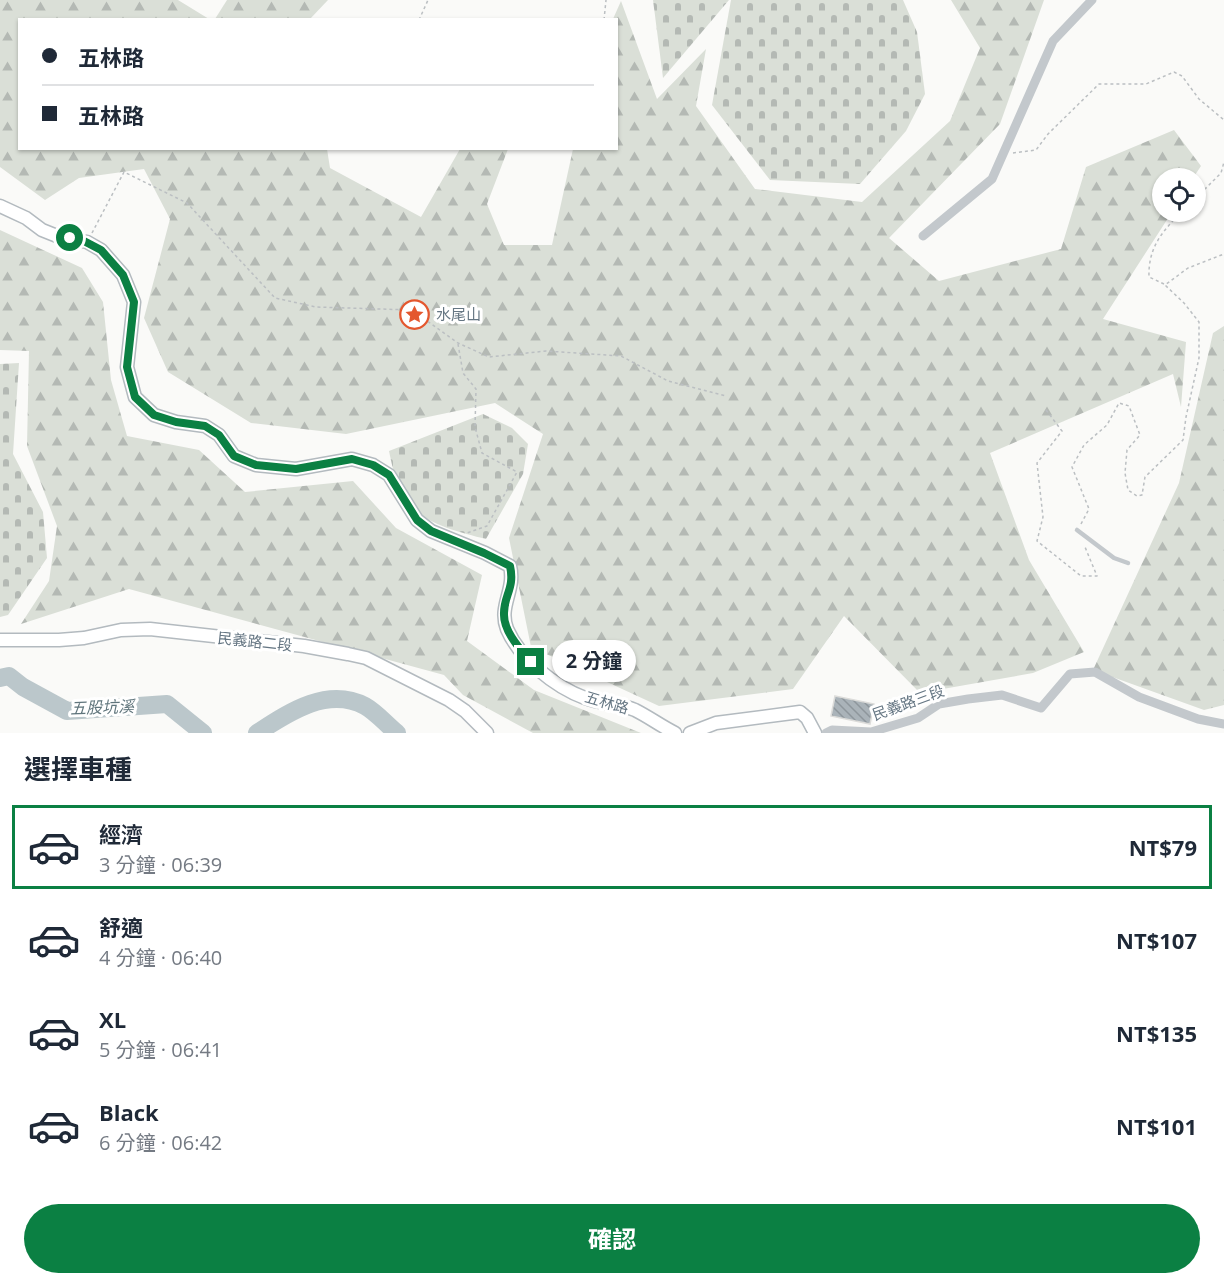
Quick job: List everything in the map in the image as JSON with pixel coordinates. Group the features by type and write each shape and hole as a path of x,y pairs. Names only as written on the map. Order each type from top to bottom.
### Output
{"main road":[{"name":"五林路","path":"0,206 26,218 42,230 57,236 87,242 101,250 123,275 134,302 127,367 135,397 154,415 176,422 205,426 219,435 234,456 256,465 296,469 352,459 373,465 389,475 417,520 431,531 510,566 513,578 503,612 507,629 531,662 557,683 586,699 634,709 675,733"},
{"name":"民義路二段","path":"0,640 67,640 121,630 150,629 303,646 348,654 366,658 449,700 465,711 487,733"},
{"path":"690,733 716,723 800,712 807,718 815,733"}],"street":[{"path":"923,236 992,179 1053,41 1092,0"},
{"name":"民義路三段","path":"826,733 832,730 871,732 918,718 939,704 979,697 1002,695 1041,708 1070,674 1095,672 1139,697 1198,719 1224,724"}],"lane":[{"path":"1077,530 1114,558 1128,563"}],"path":[{"path":"420,18 428,0"},
{"path":"604,18 606,0"},
{"path":"1004,154 1036,150 1048,134 1099,84 1146,84 1174,72 1182,76 1199,99 1224,120"},
{"path":"1206,188 1221,173 1224,162"},
{"path":"87,242 124,172 187,203 275,298 316,307 412,310 458,343 489,357 546,351 621,356 668,381 726,396"},
{"path":"1046,410 1062,431 1037,463 1043,517 1037,541 1081,576 1097,576 1077,530 1089,509 1072,467 1084,446 1107,425 1119,403 1129,406 1140,435 1127,450 1125,473 1128,490 1137,496 1142,495 1145,477 1183,440 1199,358 1198,322 1184,303 1165,285 1149,277 1148,261 1157,241 1173,222"},
{"path":"1165,285 1188,268 1224,254"},
{"path":"450,538 487,526 517,471 483,453 475,427 476,389 463,373 458,343"}],"green space":[{"path":"0,0 178,0 207,18 18,18 18,150 327,150 330,168 421,217 459,150 508,150 487,204 504,245 552,245 573,150 618,150 618,18 613,18 621,1 657,99 706,49 696,106 755,189 862,202 950,121 980,48 951,0 1044,0 1000,124 889,238 939,281 1061,249 1086,167 1174,130 1201,166 1200,168 1152,168 1152,222 1166,222 1103,319 1186,342 1181,407 1173,374 990,453 1029,560 1084,652 1033,673 920,693 844,616 793,689 659,706 531,647 509,538 543,434 495,403 346,434 251,423 168,372 144,318 170,219 144,169 79,178 45,200 0,167"},
{"path":"227,0 328,0 311,18 216,18"},
{"path":"653,0 729,0 663,78"},
{"path":"731,0 903,0 917,32 925,94 906,131 860,184 770,180 712,105"},
{"path":"0,230 82,268 103,302 111,380 127,436 199,450 245,492 353,481 396,528 482,575 467,641 534,690 641,733 533,733 463,695 444,675 129,589 21,624 49,581 57,526 27,446 29,351 0,350"},
{"path":"1224,326 1224,705 1204,710 1093,670 1179,483 1213,333"},
{"path":"19,363 13,454 43,512 47,558 8,615 0,617 0,364"},
{"path":"483,414 512,428 528,444 523,474 486,539 437,524 411,508 400,489 389,451"}],"building":[{"path":"835,696 874,704 870,724 831,716"}],"waterway":[{"name":"五股坑溪","path":"0,678 9,676 23,687 67,711 167,704 203,733"},
{"name":"五股坑溪","path":"257,733 308,704 336,699 365,706 397,733"}],"place":[{"name":"水尾山","path":"415,314"}],"route":[{"path":"70,238 82,240 101,250 123,275 134,302 127,367 135,397 154,415 176,422 205,426 219,435 234,456 256,465 296,469 352,459 373,465 389,475 417,520 431,531 510,566 513,578 503,612 507,629 531,662"}]}
